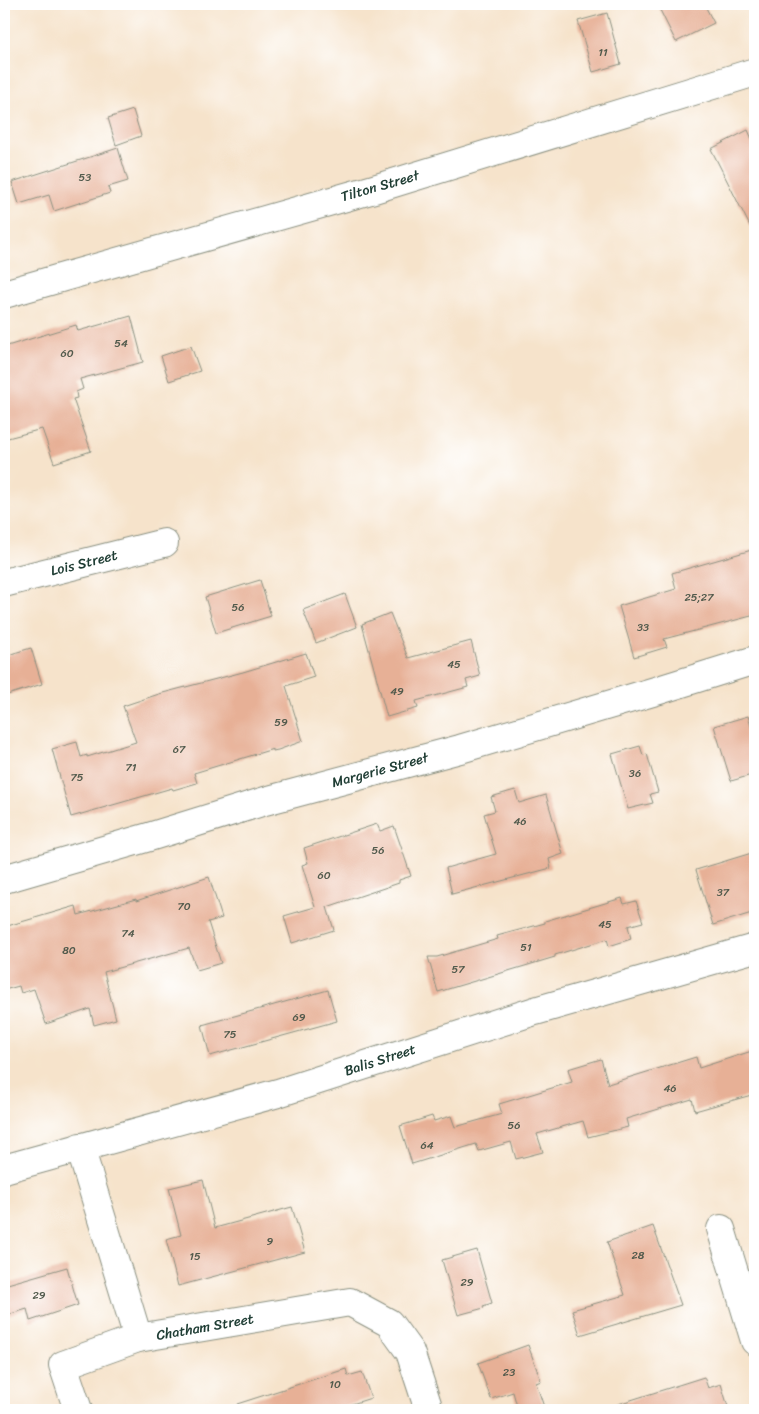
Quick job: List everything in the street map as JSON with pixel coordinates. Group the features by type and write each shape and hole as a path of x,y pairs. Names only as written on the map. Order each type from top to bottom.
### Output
{"street":[{"name":"Tilton Street","path":"4,294 374,189 755,72"},
{"name":"Lois Street","path":"4,583 164,543"},
{"name":"Margerie Street","path":"4,879 265,801 470,746 755,660"},
{"name":"Balis Street","path":"4,1169 278,1093 535,1010 755,948"},
{"name":"Chatham Street","path":"80,1147 138,1338 350,1302 389,1322 410,1352 429,1410"},
{"path":"721,1229 755,1341"},
{"path":"78,1410 63,1366 138,1338"}],"building":[{"path":"657,4 704,4 714,23 676,42"},
{"path":"607,13 621,64 593,72 578,21"},
{"path":"133,110 141,136 116,145 108,118"},
{"path":"748,130 755,146 755,236 711,149"},
{"path":"118,148 128,181 108,187 110,193 54,211 49,195 19,204 12,182"},
{"path":"131,316 143,362 80,379 83,389 76,392 77,398 73,399 91,451 54,463 42,429 4,439 4,347 76,325 78,331"},
{"path":"191,346 200,371 169,381 161,356"},
{"path":"755,549 755,615 664,639 667,647 634,657 619,606 676,589 672,573"},
{"path":"260,580 271,616 216,633 205,597"},
{"path":"345,594 357,627 316,643 303,610"},
{"path":"390,613 408,658 471,641 480,676 466,680 468,687 416,701 418,708 387,717 362,624"},
{"path":"31,648 42,684 4,696 4,656"},
{"path":"306,653 314,677 286,686 303,741 278,750 273,751 273,749 194,773 197,783 173,790 172,788 71,817 52,749 77,742 81,757 87,755 87,757 136,742 123,706 159,694"},
{"path":"748,716 755,740 755,774 731,781 714,726"},
{"path":"640,746 643,755 647,754 658,792 650,794 653,803 628,809 612,754"},
{"path":"515,790 519,803 546,795 563,854 549,859 551,868 452,894 446,868 496,854 484,814 495,811 491,797"},
{"path":"377,824 380,831 394,826 411,876 399,880 399,883 327,907 334,930 292,943 284,916 315,907 302,865 308,863 304,848"},
{"path":"755,852 755,912 713,925 696,870"},
{"path":"209,877 222,918 208,922 221,963 197,970 189,948 104,972 116,1019 94,1025 90,1009 46,1024 34,989 21,993 19,986 4,990 4,927 76,906 78,915 136,899 136,901"},
{"path":"622,898 624,904 636,901 643,922 628,926 631,939 609,946 607,939 555,955 555,957 438,992 428,957 437,957 498,939 497,936 545,923 545,921"},
{"path":"328,990 337,1021 210,1056 202,1025"},
{"path":"755,1050 755,1094 695,1111 692,1099 626,1119 628,1127 588,1137 583,1121 537,1134 543,1152 516,1159 511,1142 479,1151 476,1144 412,1164 400,1126 432,1116 434,1121 451,1116 455,1127 502,1114 499,1104 572,1082 568,1069 601,1059 608,1084 696,1057 699,1068"},
{"path":"203,1180 215,1228 292,1207 305,1252 178,1286 166,1239 181,1235 169,1188"},
{"path":"653,1226 681,1305 580,1335 572,1310 625,1295 607,1242"},
{"path":"477,1250 492,1303 483,1306 484,1308 458,1315 442,1260"},
{"path":"67,1267 78,1305 30,1321 27,1309 4,1316 4,1285"},
{"path":"528,1345 541,1381 536,1383 545,1410 518,1410 513,1392 491,1399 478,1363"},
{"path":"346,1369 348,1376 362,1372 371,1398 333,1410 238,1410 237,1404"},
{"path":"704,1377 708,1388 721,1384 729,1410 616,1410 615,1405"}]}
